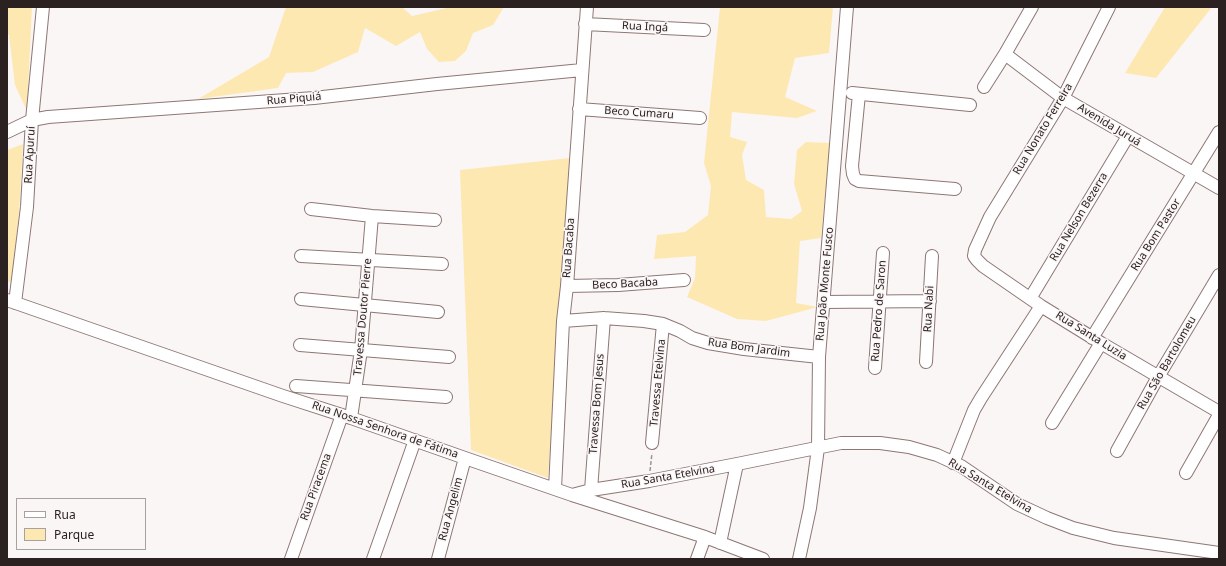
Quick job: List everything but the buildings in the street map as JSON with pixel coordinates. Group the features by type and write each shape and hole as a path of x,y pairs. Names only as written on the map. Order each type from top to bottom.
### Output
{"street":[{"name":"Rua Apuruí","path":"11,301 27,207 32,120 43,7"},
{"name":"Rua Bacaba","path":"555,489 563,321 567,286 586,7"},
{"name":"Rua João Monte Fusco","path":"799,559 810,508 818,448 819,357 847,7"},
{"path":"984,87 1032,7"},
{"name":"Rua Nonato Ferreira","path":"975,250 990,217 1063,98 1109,7"},
{"name":"Rua Ingá","path":"585,24 704,30"},
{"name":"Avenida Juruá","path":"1005,54 1063,98 1219,188"},
{"name":"Rua Piquiá","path":"7,132 32,120 48,117 314,98 582,70"},
{"path":"841,92 970,105"},
{"path":"859,94 852,166 853,174 856,179 859,181 955,189"},
{"name":"Beco Cumaru","path":"579,109 700,118"},
{"name":"Rua Bom Pastor","path":"1052,423 1097,340 1219,132"},
{"name":"Rua Nelson Bezerra","path":"1031,297 1128,136"},
{"path":"311,209 372,216 435,220"},
{"name":"Travessa Doutor Pierre","path":"347,416 356,391 361,350 372,216"},
{"name":"Rua Santa Luzia","path":"975,250 974,256 983,266 1031,297 1041,306 1219,412"},
{"name":"Rua Pedro de Saron","path":"875,368 883,253"},
{"path":"301,256 442,264"},
{"name":"Rua Nabi","path":"926,362 932,256"},
{"name":"Rua São Bartolomeu","path":"1117,451 1158,377 1219,275"},
{"name":"Beco Bacaba","path":"567,286 618,286 684,280"},
{"path":"301,299 438,312"},
{"name":"Rua Nossa Senhora de Fátima","path":"11,301 283,396 347,416 572,495 705,537 764,559"},
{"path":"824,302 879,303 930,301"},
{"path":"953,463 974,410 1041,306"},
{"name":"Rua Bom Jardim","path":"563,321 604,318 644,320 663,324 692,338 708,343 744,349 819,357"},
{"name":"Travessa Bom Jesus","path":"591,490 604,318"},
{"name":"Travessa Etelvina","path":"652,443 663,324"},
{"path":"300,346 448,357"},
{"path":"296,386 446,397"},
{"path":"1186,473 1219,415"},
{"name":"Rua Piracema","path":"291,559 347,416"},
{"path":"373,559 415,440"},
{"name":"Rua Santa Etelvina","path":"572,495 591,490 649,481 841,443 880,443 909,447 937,455 961,466 1017,504 1073,528 1114,538 1219,553"},
{"name":"Rua Angelim","path":"438,559 465,458"},
{"path":"720,543 737,464"},
{"path":"697,559 705,537"}],"path":[{"path":"649,481 652,443"}],"green space":[{"path":"7,7 32,7 27,111 15,85 9,35 7,35"},
{"path":"286,7 402,7 412,16 451,7 504,7 493,25 473,33 466,51 455,61 439,62 427,49 420,32 396,46 365,28 358,52 313,72 286,73 278,88 198,99 269,57"},
{"path":"720,7 833,7 829,53 795,58 785,97 817,111 797,118 732,112 730,137 747,142 742,155 746,180 764,190 766,217 791,219 802,211 794,184 797,150 806,142 830,143 821,238 800,241 796,303 818,307 766,321 737,319 687,297 695,278 696,256 654,259 657,235 685,232 708,215 711,186 704,163"},
{"path":"1165,7 1212,7 1156,78 1125,73"},
{"path":"23,144 14,281 7,282 7,150"},
{"path":"570,158 548,478 471,450 460,170"}]}
